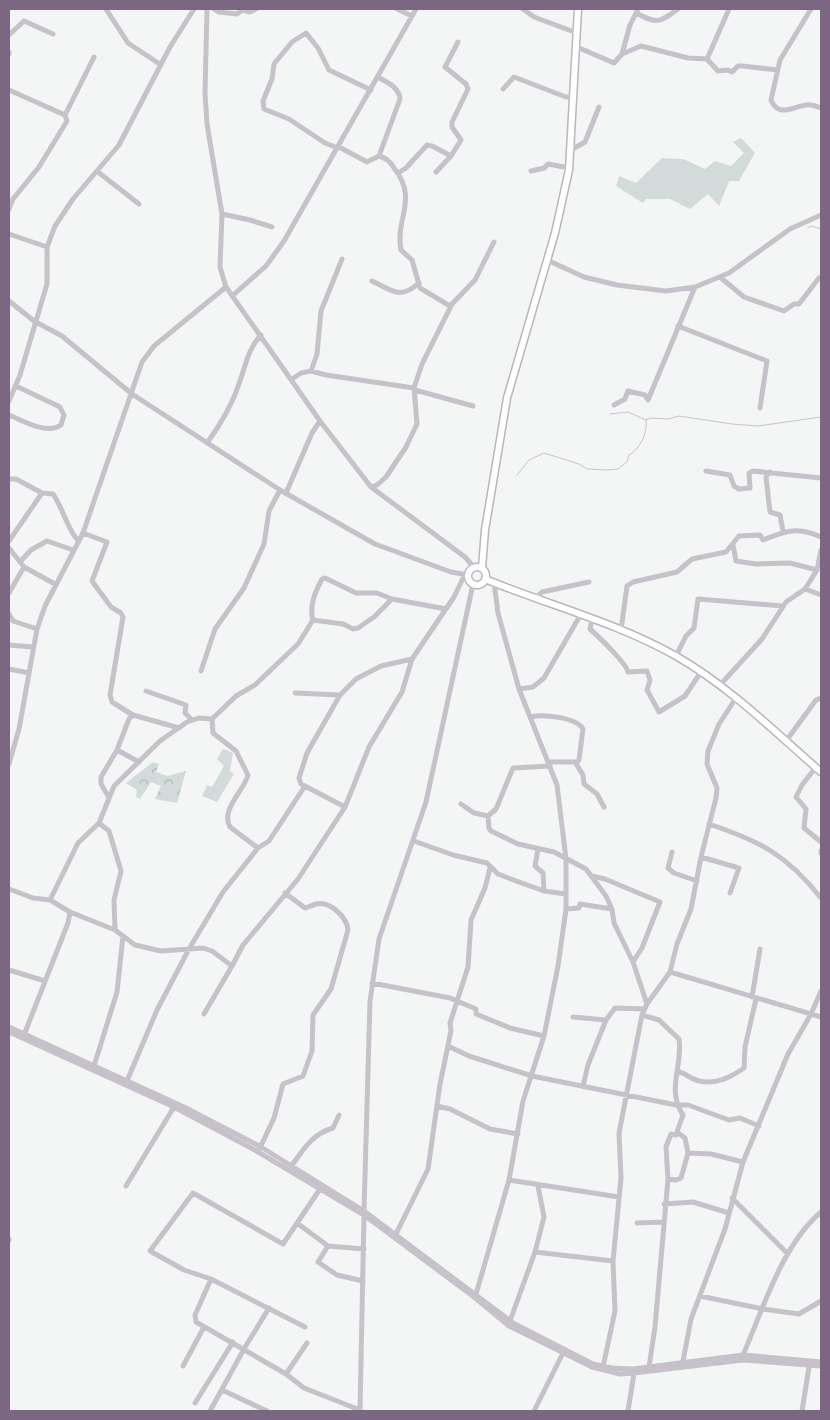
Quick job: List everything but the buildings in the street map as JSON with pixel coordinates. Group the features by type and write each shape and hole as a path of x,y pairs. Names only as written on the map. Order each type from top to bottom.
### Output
{"main road":[{"path":"485,579 479,585 473,584 466,574 477,568 483,545 507,398 547,260 569,168 578,9"},
{"path":"477,568 485,579 621,630 676,656 720,685 818,770"}],"street":[{"path":"106,9 128,43 161,65"},
{"path":"9,401 16,386 34,321 47,284 47,247 63,214 119,145 161,65 194,9"},
{"path":"207,9 204,63 206,116 222,214 220,267 226,287 320,421 371,487 477,568"},
{"path":"214,9 219,12 237,14 242,10 250,12 256,9"},
{"path":"397,9 412,16"},
{"path":"232,296 266,266 284,241 416,9"},
{"path":"523,9 534,17 578,33"},
{"path":"622,54 628,31 637,11 656,22 663,20 678,9"},
{"path":"707,59 730,9"},
{"path":"810,9 780,60 771,97 772,104 778,109 789,110 807,104 821,108"},
{"path":"9,35 24,21 53,34"},
{"path":"370,90 329,70 318,48 306,33 292,42 274,64 272,79 263,101 264,108 289,119 325,143 367,162 379,156 384,157 398,172 407,193 401,246 412,260 419,283 424,291 450,306"},
{"path":"436,172 451,156 460,140 452,126 452,122 468,89 466,84 445,66 458,42"},
{"path":"577,47 614,63 622,54 641,46 688,58 707,59 718,71 728,70 732,72 738,66 778,70"},
{"path":"9,209 13,199 39,167 67,121 65,115 94,57"},
{"path":"378,77 395,87 399,92 400,99 379,156"},
{"path":"503,89 514,77 566,97 574,97"},
{"path":"9,90 65,115"},
{"path":"571,150 585,142 599,107"},
{"path":"398,172 406,168 427,145 451,156"},
{"path":"531,171 544,168 548,164 569,168"},
{"path":"98,172 139,204"},
{"path":"222,214 272,227"},
{"path":"547,260 584,277 617,285 666,291 695,287 720,277 750,259 790,229 821,215"},
{"path":"9,234 47,247"},
{"path":"371,487 381,482 394,466 417,424 415,389 422,364 450,306 475,280 494,242"},
{"path":"311,371 317,354 321,311 342,259"},
{"path":"720,277 744,297 787,311 792,305 799,304 819,278"},
{"path":"372,281 402,293 408,293 419,283"},
{"path":"9,764 19,729 33,647 38,629 55,584 83,532 142,362 149,351 226,287"},
{"path":"614,405 626,399 628,391 645,395 648,400 695,287"},
{"path":"9,301 34,321 62,336 132,394 283,491 375,544 451,572 466,574 446,609 412,659 402,692 369,747 345,807 298,879 242,944 232,966 204,1014"},
{"path":"678,326 766,360 768,365 760,408"},
{"path":"207,443 227,412 240,381 247,356 260,335"},
{"path":"292,379 301,373 311,371 415,389 473,406"},
{"path":"9,415 33,425 52,429 60,425 64,415 60,408 16,386"},
{"path":"201,671 215,629 244,588 264,544 269,511 283,491 320,421"},
{"path":"706,471 730,475 734,486 739,490 750,488 751,472 770,472 821,478"},
{"path":"770,472 766,477 770,512 780,515 783,531"},
{"path":"9,479 16,479 42,492 53,494 69,522 72,536 78,540"},
{"path":"9,541 42,492"},
{"path":"621,630 627,586 630,583 677,572 692,559 726,552 733,546 739,536 760,535 763,540 783,531 807,532 821,537"},
{"path":"83,532 107,542 92,581 111,607 121,613 123,617 110,696 112,702 133,716 178,728"},
{"path":"20,562 31,550 47,541 73,550"},
{"path":"733,546 736,561 756,564 790,563 817,570"},
{"path":"9,548 24,567 55,584"},
{"path":"720,685 762,639 783,606 805,590 817,570 821,550"},
{"path":"9,593 24,567"},
{"path":"50,900 78,843 99,823 108,796 114,786 160,741 192,720 212,719 236,696 256,685 270,672 298,644 313,620 311,613 314,596 322,580 325,578 358,594 377,593 392,599 446,609"},
{"path":"476,1294 509,1180 524,1101 544,1036 558,966 566,909 566,859 560,800 550,764 519,689 498,613 494,582"},
{"path":"536,598 542,592 589,582"},
{"path":"211,1279 194,1319 204,1327 286,1374 304,1388 360,1410 364,1213 372,983 379,939 392,898 414,841 428,793 473,584"},
{"path":"805,590 821,595"},
{"path":"313,620 343,624 353,629 358,628 374,617 392,599"},
{"path":"676,656 686,636 694,628 698,599 730,604 783,606"},
{"path":"9,614 13,621 38,629"},
{"path":"519,689 533,688 544,678 581,614"},
{"path":"592,619 590,629 627,665 628,672 647,671 650,680 647,690 659,712 685,696 701,672"},
{"path":"9,645 33,647"},
{"path":"345,807 305,786 299,778 302,765 318,730 340,695 356,679 381,666 412,659"},
{"path":"9,669 29,673"},
{"path":"146,691 186,706 185,713 192,720"},
{"path":"295,692 340,695"},
{"path":"604,1367 615,1311 613,1261 621,1178 619,1133 626,1095 642,1016 646,1006 670,972 677,944 691,909 717,788 708,770 708,751 719,724 736,698"},
{"path":"786,741 816,700 821,698"},
{"path":"488,816 496,809 513,768 575,762 579,760 583,729 581,726 547,715 530,717"},
{"path":"108,796 101,780 118,750 129,719 133,716"},
{"path":"212,719 212,733 236,751 248,774 228,812 227,823 258,848"},
{"path":"118,750 139,762"},
{"path":"575,762 583,775 584,784 598,794 604,807"},
{"path":"818,770 802,785 796,797 806,809 804,828 821,842"},
{"path":"127,1082 157,1010 189,949 223,892 258,848 269,840 305,786"},
{"path":"462,804 474,813 488,816"},
{"path":"488,816 491,831 518,844 554,852 586,869 592,876 606,896 612,909 614,923 633,962 646,1006"},
{"path":"99,823 109,831 122,871 114,900 116,930"},
{"path":"709,824 757,841 776,852 821,898"},
{"path":"414,841 453,856 487,863 498,874 544,891 566,894"},
{"path":"538,849 535,866 543,873 544,891"},
{"path":"672,852 668,868 674,873 697,881"},
{"path":"701,857 739,868 730,893"},
{"path":"396,1234 428,1169 451,1031 450,1023 471,955 471,920 485,888 490,868"},
{"path":"592,876 605,878 660,902 642,948 633,962"},
{"path":"9,889 33,898 50,900 70,912 116,930 135,945 149,949 175,952 203,948 212,951 232,966"},
{"path":"259,1149 274,1118 283,1084 303,1076 312,1050 313,1015 331,989 348,930 346,922 330,906 317,903 305,908 285,892"},
{"path":"566,909 579,908 580,904 612,909"},
{"path":"23,1035 64,935 70,912"},
{"path":"94,1066 117,992 123,936"},
{"path":"677,1071 689,1074 697,1080 716,1082 744,1068 745,1047 760,949"},
{"path":"9,970 45,982"},
{"path":"670,972 821,1017"},
{"path":"372,983 457,1001 476,1009 476,1014 510,1028 544,1036"},
{"path":"683,1361 691,1319 729,1213 743,1162 788,1054 812,1014 821,991"},
{"path":"583,1086 606,1020 615,1008 646,1006"},
{"path":"642,1016 659,1020 679,1039 674,1086 676,1105 683,1115 676,1135 671,1134 666,1148 668,1179 664,1204 655,1327 650,1367"},
{"path":"572,1017 606,1020"},
{"path":"9,1027 292,1165 396,1234 505,1323 553,1346 604,1367 633,1369 683,1361 743,1360 809,1367 821,1366"},
{"path":"9,1032 23,1035 184,1107 259,1149 320,1189 364,1213 510,1321 553,1346 563,1354 602,1371 634,1373 743,1355 821,1362"},
{"path":"448,1046 469,1056 532,1076 626,1095 636,1095 676,1105 688,1105 729,1120 740,1118 759,1126"},
{"path":"437,1106 450,1109 490,1129 518,1134"},
{"path":"126,1186 174,1108"},
{"path":"292,1165 311,1139 320,1132 333,1128 338,1115"},
{"path":"668,1179 676,1180 681,1178 688,1153 685,1138 677,1132"},
{"path":"688,1153 711,1154 743,1162"},
{"path":"509,1180 538,1186 619,1197"},
{"path":"510,1321 535,1252 544,1217 538,1186"},
{"path":"305,1327 211,1279 184,1270 150,1251 193,1193 284,1244 320,1189"},
{"path":"732,1198 788,1254"},
{"path":"664,1204 693,1202 729,1213"},
{"path":"743,1355 788,1254 811,1221 821,1212"},
{"path":"637,1223 664,1222"},
{"path":"296,1223 328,1246 364,1249"},
{"path":"328,1246 318,1262 337,1276 364,1281"},
{"path":"535,1252 613,1261"},
{"path":"700,1296 762,1309 799,1314 821,1301"},
{"path":"210,1411 269,1308"},
{"path":"183,1366 204,1327"},
{"path":"195,1403 233,1342"},
{"path":"286,1374 307,1343"},
{"path":"534,1411 563,1354"},
{"path":"802,1411 809,1367"},
{"path":"628,1411 634,1373"},
{"path":"222,1390 266,1411"}],"green space":[{"path":"741,138 755,153 739,181 729,181 719,206 708,194 690,209 670,199 646,199 643,203 616,186 619,176 636,183 662,158 683,159 705,169 715,161 731,166 744,153 733,142"},
{"path":"223,749 233,753 230,771 234,774 217,802 202,796 207,785 212,787 224,766 217,759"},
{"path":"153,762 159,764 156,772 168,776 186,771 177,803 155,799 161,786 151,782 140,799 136,797 137,790 126,783"}],"waterway":[{"path":"808,228 811,226 821,229"},
{"path":"610,414 628,412 646,420 651,418 668,419 679,416 758,426 821,417"},
{"path":"517,475 529,460 544,453 579,464 587,469 618,469 627,462 629,455 637,449 646,430 646,420"}]}
